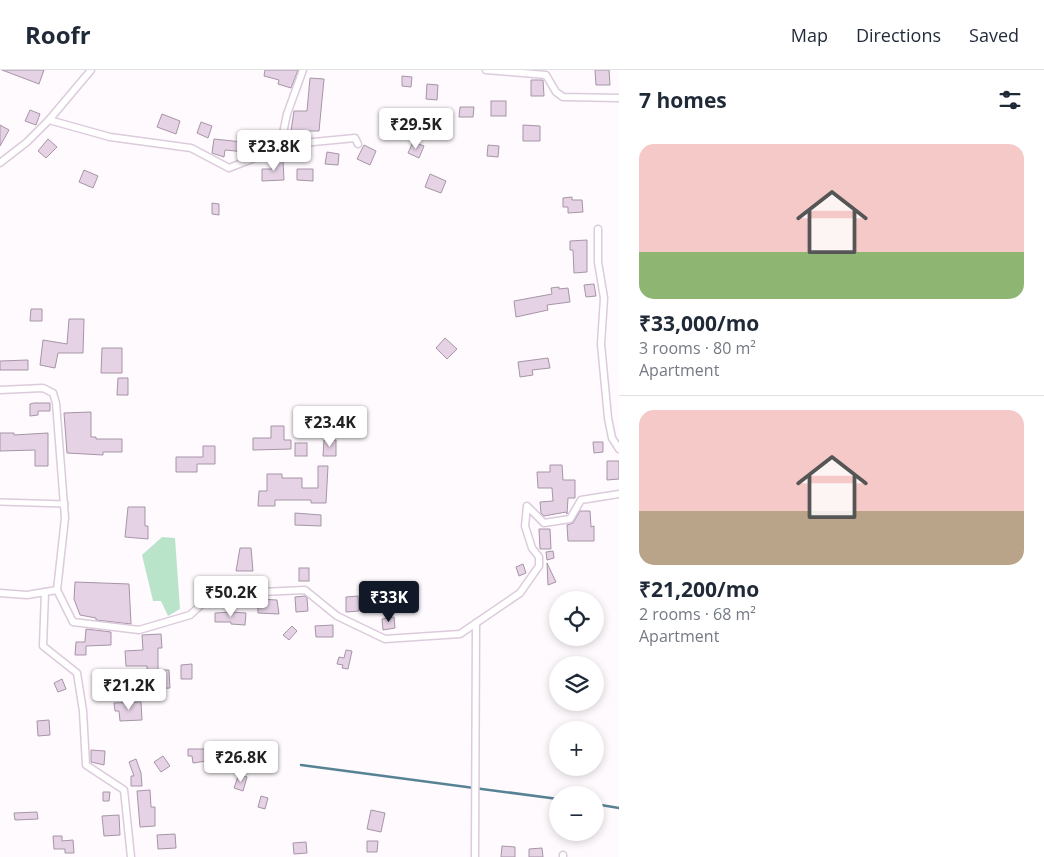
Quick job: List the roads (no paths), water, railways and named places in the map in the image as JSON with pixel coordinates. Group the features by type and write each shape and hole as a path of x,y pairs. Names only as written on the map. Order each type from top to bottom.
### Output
{"street":[{"path":"0,163 27,142 49,120 91,70"},
{"path":"282,145 287,114 303,70"},
{"path":"486,70 546,75 556,92 562,97 619,98"},
{"path":"49,120 110,137 191,148 229,168 276,150 282,145 355,138 358,144"},
{"path":"598,229 598,262 604,298 601,344 612,438 619,449"},
{"path":"0,390 43,388 53,393 56,403 65,504 65,532 57,590 73,622 139,630 190,615 203,603 239,602 262,592 305,590 337,616 384,639 460,634 520,594 539,566 539,557 532,548 525,526 527,506 544,523 570,519 580,500 619,494"},
{"path":"0,502 65,504"},
{"path":"0,593 27,595 57,590"},
{"path":"45,592 43,646 77,673 83,711 86,765 124,790 131,857"},
{"path":"475,857 476,623"}],"waterway":[{"path":"301,765 549,798"},
{"path":"604,806 619,808"}]}
